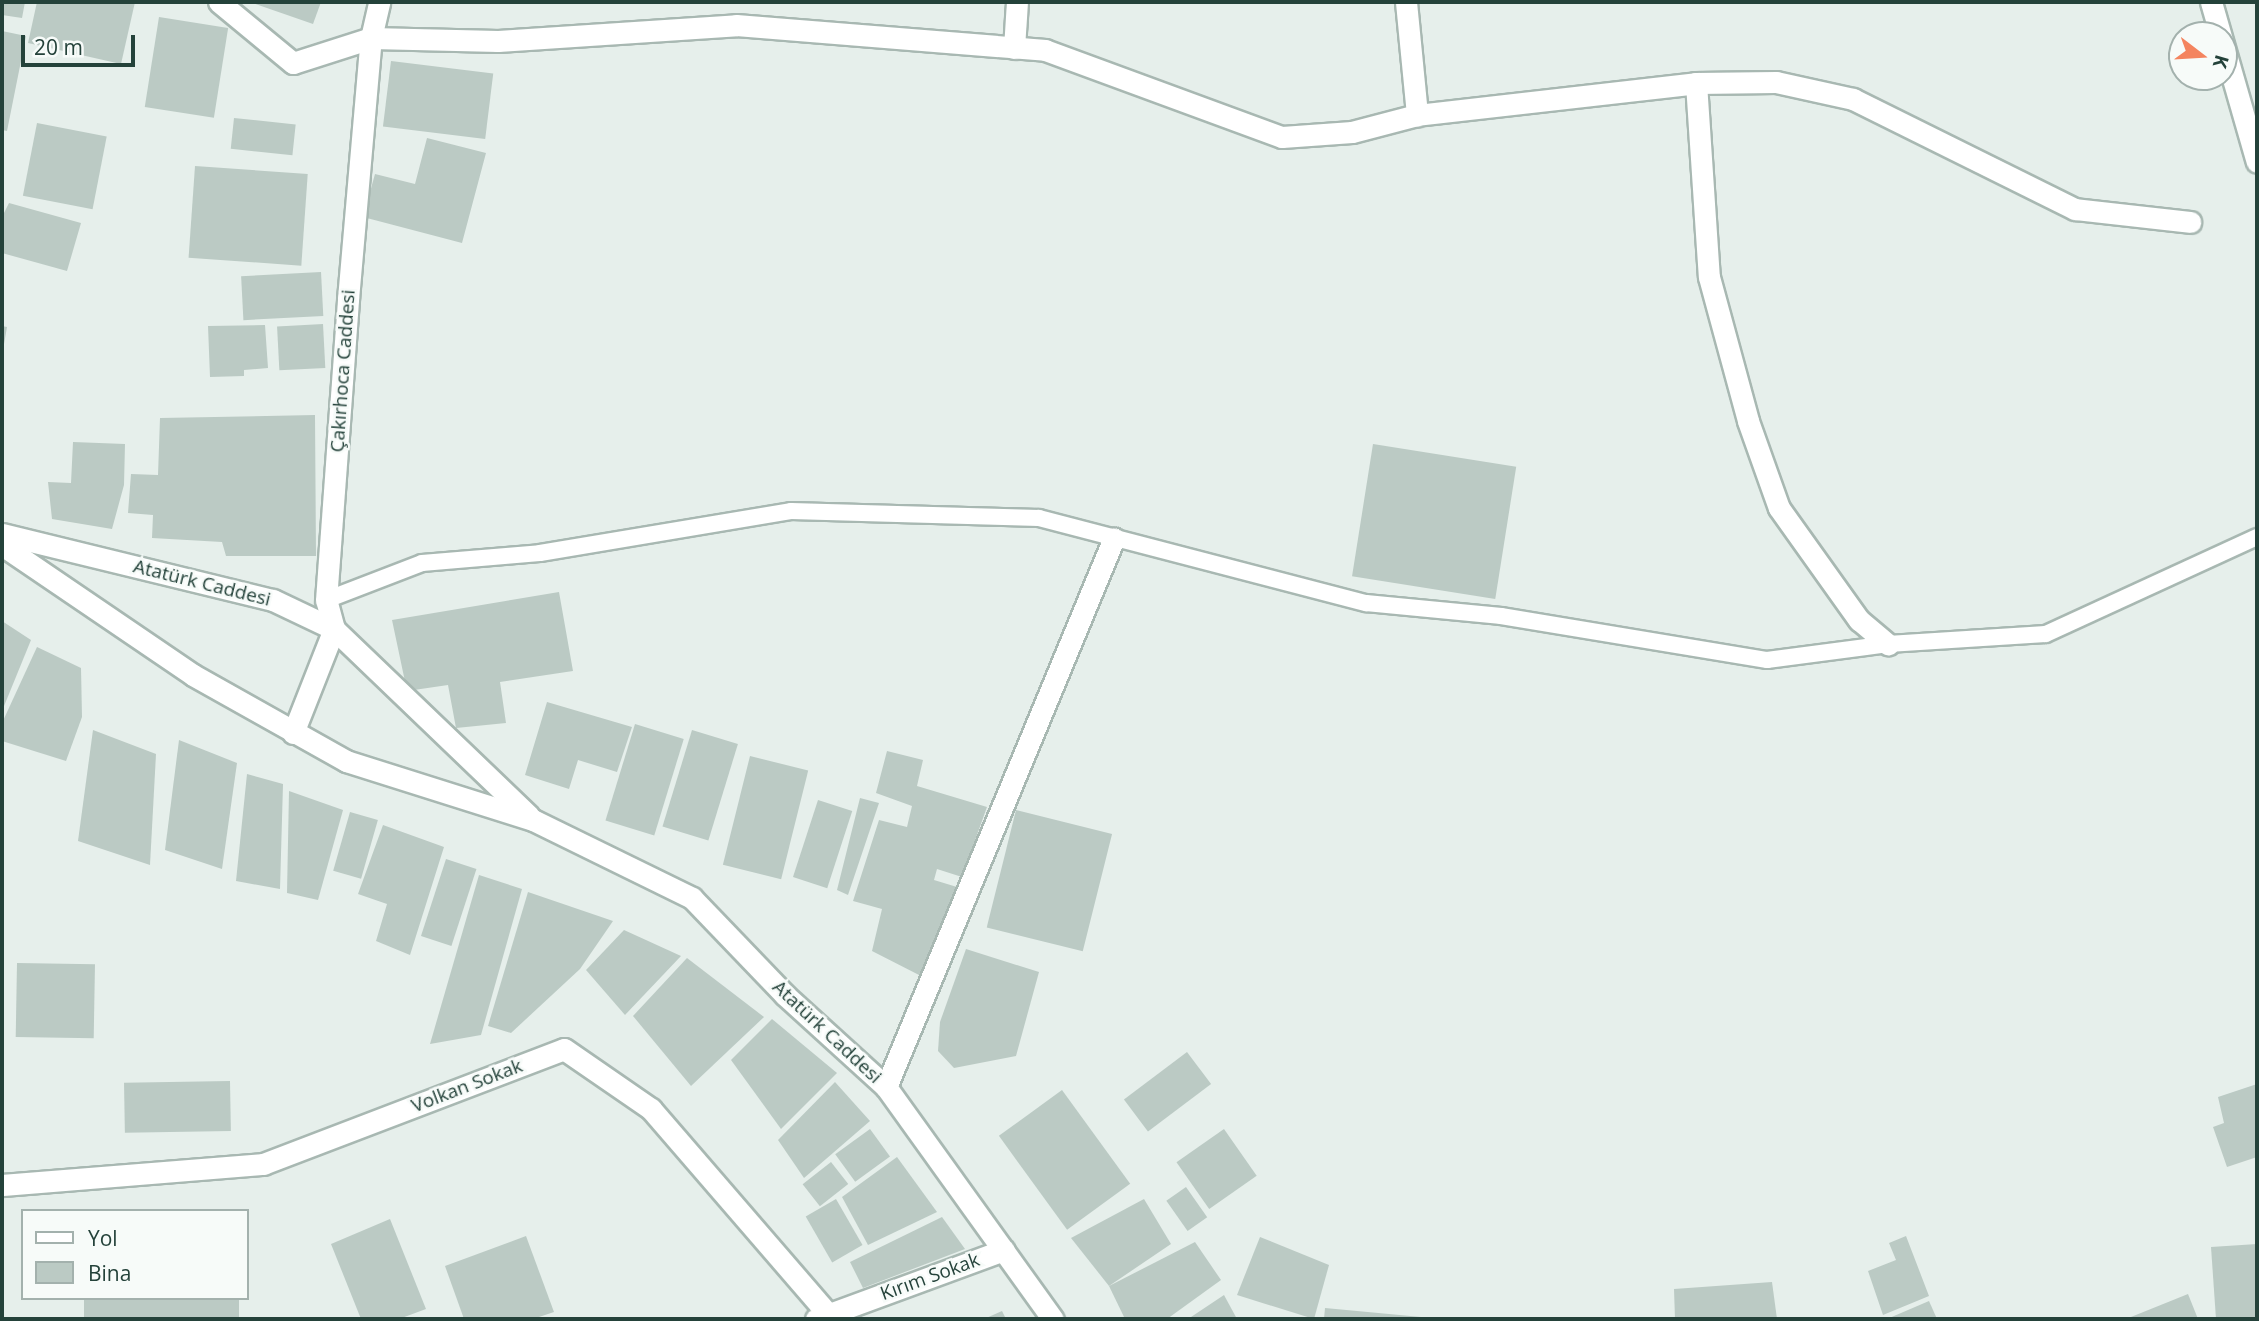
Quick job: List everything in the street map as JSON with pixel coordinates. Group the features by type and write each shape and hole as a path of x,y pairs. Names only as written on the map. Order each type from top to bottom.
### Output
{"street":[{"path":"219,2 293,63 371,38 498,41 736,25 1045,50 1282,137 1352,132 1417,115 1696,83 1776,82 1853,99 2075,209 2190,222"},
{"name":"Çakırhoca Caddesi","path":"334,629 327,600 371,38 379,2"},
{"path":"1014,48 1017,2"},
{"path":"1406,2 1417,115"},
{"path":"2211,2 2257,162"},
{"path":"1696,83 1709,277 1753,433 1779,508 1859,620 1888,644"},
{"name":"Atatürk Caddesi","path":"2,534 273,600 334,629 533,820"},
{"path":"886,1087 1114,538"},
{"name":"Atatürk Caddesi","path":"2,545 193,675 346,761 533,820 692,898 785,995 886,1087 1048,1315"},
{"path":"293,733 334,629"},
{"name":"Volkan Sokak","path":"2,1185 263,1164 565,1049 651,1109 822,1317"},
{"name":"Kırım Sokak","path":"822,1317 1004,1250"}],"lane":[{"path":"327,600 422,563 540,553 791,511 1039,518 1366,603 1501,616 1767,660 1888,644 2046,634 2257,537"}],"building":[{"path":"2,2 25,2 22,18 2,15"},
{"path":"37,2 135,2 121,64 28,43"},
{"path":"250,2 321,2 313,24"},
{"path":"159,17 228,28 214,118 145,107"},
{"path":"2,31 26,36 7,131 2,130"},
{"path":"391,61 493,74 485,139 383,127"},
{"path":"234,118 296,124 292,155 231,149"},
{"path":"37,123 107,137 93,209 23,196"},
{"path":"427,138 486,153 462,243 363,217 375,174 415,184"},
{"path":"195,166 308,174 301,266 189,258"},
{"path":"9,203 81,223 67,271 2,253 2,217"},
{"path":"321,272 323,316 243,320 241,276"},
{"path":"323,324 325,368 279,370 277,326"},
{"path":"265,325 268,368 244,370 244,376 210,377 208,326"},
{"path":"2,326 7,327 3,350 2,350"},
{"path":"315,415 316,556 226,556 222,542 152,538 153,515 128,513 131,474 158,475 160,418"},
{"path":"73,442 125,444 124,485 112,529 52,519 48,482 71,483"},
{"path":"1373,444 1516,467 1495,599 1352,576"},
{"path":"559,592 573,671 500,682 506,723 456,728 448,685 407,691 392,620"},
{"path":"2,621 31,640 2,711"},
{"path":"37,647 81,668 82,717 66,761 2,741 2,723"},
{"path":"547,702 632,727 617,772 578,760 569,789 525,775"},
{"path":"635,724 684,739 654,835 605,821"},
{"path":"93,730 156,754 150,865 78,841"},
{"path":"692,730 738,744 708,841 662,827"},
{"path":"179,740 237,763 222,869 165,850"},
{"path":"887,751 923,760 917,786 987,807 962,877 937,869 934,880 957,887 921,976 872,951 882,909 853,901 879,820 907,827 912,806 876,793"},
{"path":"750,756 808,771 781,879 723,865"},
{"path":"247,774 283,784 280,889 236,881"},
{"path":"289,791 343,810 318,900 287,893"},
{"path":"860,798 879,803 848,895 837,890"},
{"path":"818,800 852,811 827,888 793,877"},
{"path":"1016,810 1112,834 1083,951 987,927"},
{"path":"350,812 378,820 361,879 333,871"},
{"path":"383,825 444,847 410,955 376,941 387,904 358,894"},
{"path":"446,859 476,869 451,946 421,936"},
{"path":"479,875 522,889 481,1035 430,1044"},
{"path":"528,892 613,921 580,969 511,1033 488,1026"},
{"path":"624,930 681,956 625,1015 586,970"},
{"path":"966,949 1039,972 1016,1056 954,1068 938,1051 940,1022"},
{"path":"687,958 764,1017 691,1086 633,1016"},
{"path":"17,963 95,964 94,1038 16,1037"},
{"path":"772,1019 837,1073 781,1129 731,1060"},
{"path":"1187,1052 1211,1084 1148,1131 1124,1100"},
{"path":"230,1081 231,1131 125,1133 124,1083"},
{"path":"835,1082 870,1121 804,1178 778,1140"},
{"path":"2257,1084 2257,1157 2227,1167 2213,1127 2224,1123 2218,1097"},
{"path":"1062,1090 1130,1184 1067,1230 999,1136"},
{"path":"870,1129 890,1157 855,1182 835,1154"},
{"path":"1224,1129 1257,1176 1209,1209 1176,1162"},
{"path":"897,1157 937,1212 868,1245 842,1197"},
{"path":"831,1162 848,1184 820,1206 803,1184"},
{"path":"1186,1187 1207,1217 1188,1231 1166,1201"},
{"path":"836,1199 863,1245 832,1262 806,1216"},
{"path":"1144,1199 1171,1244 1109,1286 1071,1238"},
{"path":"942,1217 965,1249 863,1288 850,1262"},
{"path":"390,1219 426,1309 399,1319 361,1319 331,1244"},
{"path":"526,1236 554,1312 533,1319 464,1319 445,1266"},
{"path":"1906,1236 1929,1296 1883,1315 1868,1271 1896,1260 1889,1243"},
{"path":"1260,1237 1329,1265 1314,1319 1237,1295"},
{"path":"1195,1242 1221,1280 1167,1319 1125,1319 1109,1286"},
{"path":"2257,1244 2257,1319 2216,1319 2211,1247"},
{"path":"1772,1282 1777,1319 1675,1319 1674,1289"},
{"path":"2188,1294 2198,1319 2126,1319"},
{"path":"1224,1295 1237,1319 1188,1319"},
{"path":"84,1300 239,1300 239,1319 84,1319"},
{"path":"1929,1301 1937,1319 1887,1319"},
{"path":"1325,1308 1421,1317 1324,1319"},
{"path":"1002,1311 1006,1319 984,1319"}]}
